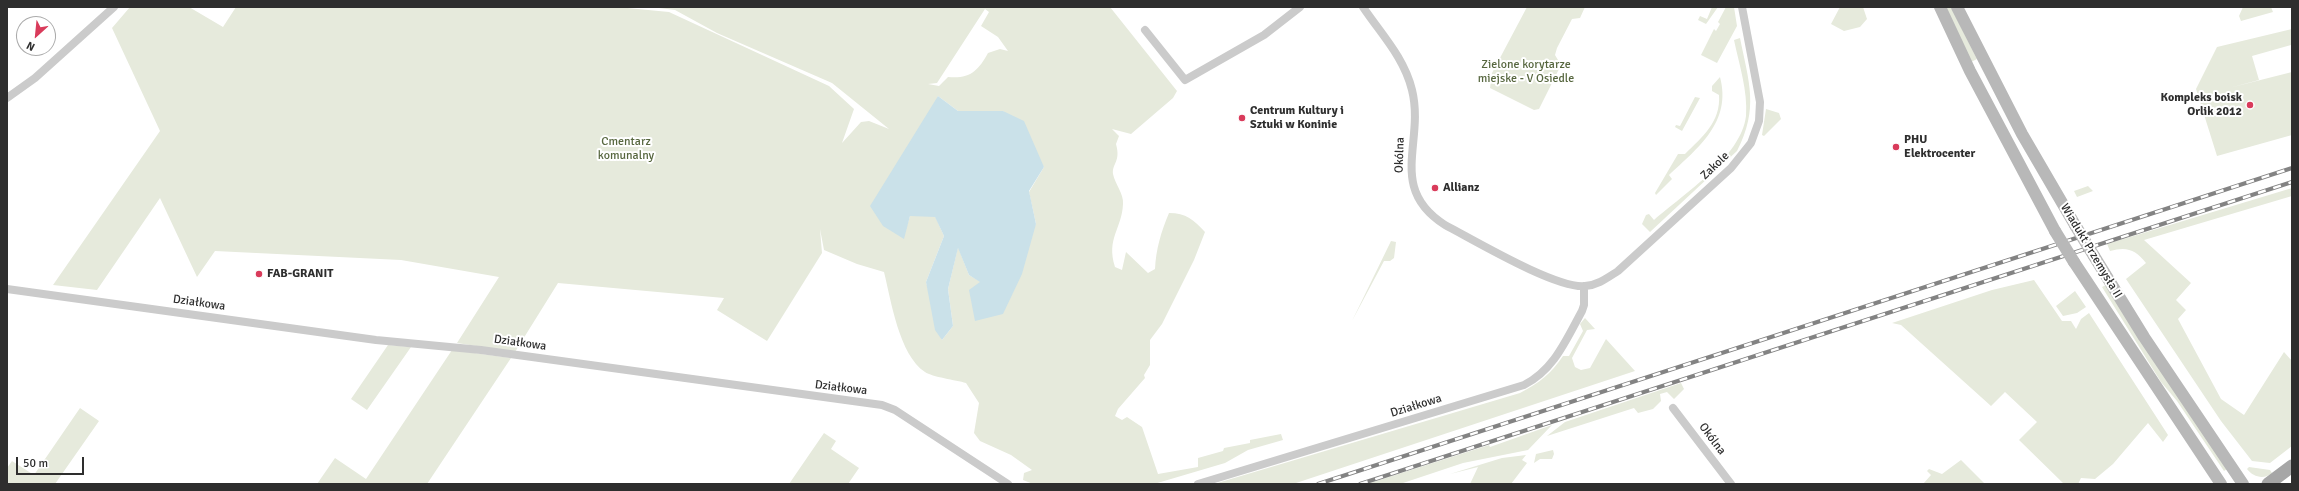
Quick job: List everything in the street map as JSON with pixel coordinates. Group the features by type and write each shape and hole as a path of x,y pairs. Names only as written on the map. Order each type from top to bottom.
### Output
{"main road":[{"name":"Wiadukt Przemysła II","path":"1940,7 1970,71 2055,231 2221,484"},
{"name":"Wiadukt Przemysła II","path":"1957,7 1985,64 2047,179 2144,337 2243,484"},
{"path":"2268,484 2292,466"}],"street":[{"path":"7,98 35,78 114,7"},
{"path":"1145,30 1185,80 1264,35 1300,7"},
{"name":"Okólna","path":"1363,7 1398,55 1408,77 1414,103 1410,173 1412,186 1423,208 1433,218 1445,225 1547,277 1569,285 1584,286"},
{"name":"Zakole","path":"1584,286 1596,284 1618,271 1732,168 1751,143 1759,121 1760,102 1742,7"},
{"name":"Działkowa","path":"1198,484 1524,386 1542,375 1556,357 1582,311 1584,305 1584,286"},
{"name":"Działkowa","path":"7,289 376,340 511,354 882,405 895,410 1008,484"},
{"name":"Okólna","path":"1673,408 1731,484"}],"green space":[{"name":"Cmentarz komunalny","path":"130,7 189,7 223,27 236,7 617,7 669,12 829,86 854,109 842,143 861,122 869,121 889,129 832,83 717,33 675,10 651,7 1110,7 1177,91 1173,98 1131,134 1112,129 1119,136 1116,144 1118,155 1113,174 1123,200 1122,213 1112,248 1115,267 1122,270 1126,252 1148,273 1155,269 1159,241 1169,213 1180,214 1189,218 1205,232 1194,260 1162,324 1150,340 1150,365 1144,375 1145,378 1118,409 1115,416 1122,420 1127,417 1142,427 1158,474 1198,467 1198,458 1223,451 1224,448 1250,443 1250,440 1281,434 1283,440 1248,450 1225,463 1154,484 1033,484 1023,480 1024,473 1032,470 1011,455 980,441 974,433 979,403 966,383 928,374 916,364 902,340 897,326 884,272 857,264 824,250 820,229 822,253 767,341 717,310 724,298 558,283 515,352 457,343 499,277 401,260 215,251 197,277 160,198 97,290 53,285 160,131 112,28","holes":["985,9 989,12 981,26 998,37 1008,51 1000,49 988,53 981,65 968,75 962,77 948,77 939,86 928,84 937,83","938,96 958,111 1003,111 1044,167 1029,192 1036,224 975,321 981,282 969,275 958,247 948,289 953,326 942,340 926,282 944,236 935,216 910,216 903,238"]},
{"name":"Zielone korytarze miejske - V Osiedle","path":"1527,7 1585,7 1580,18 1572,19 1557,48 1555,55 1561,65 1539,109 1534,110 1490,88 1492,73"},
{"path":"1712,7 1718,7 1706,24 1698,20 1700,16 1707,19"},
{"path":"1726,7 1734,7 1737,26 1717,63 1701,55 1714,29 1716,31 1720,24 1718,22"},
{"path":"1840,7 1863,7 1867,19 1860,27 1844,31 1831,24"},
{"path":"1946,7 1951,7 1977,59 1971,62"},
{"path":"2243,7 2271,7 2273,12 2241,21 2239,16"},
{"path":"2292,29 2292,47 2291,45 2252,56 2259,80 2229,88 2292,72 2292,135 2217,156 2196,89 2217,47"},
{"path":"1740,38 1749,82 1750,95 1748,122 1744,136 1737,151 1650,232 1642,224 1646,215 1649,214 1654,220 1709,174 1734,146 1742,131 1746,116 1746,97 1734,40"},
{"path":"1720,77 1722,93 1721,108 1717,121 1701,144 1669,175 1672,179 1656,195 1655,193 1678,154 1685,154 1704,135 1714,121 1719,105 1719,95 1712,91 1712,86"},
{"path":"1695,97 1700,98 1682,131 1675,127 1676,125 1680,126"},
{"path":"1766,109 1779,113 1781,119 1764,136 1762,135"},
{"path":"2088,186 2093,191 2077,197 2074,191"},
{"path":"2292,188 2292,196 2144,240 2191,283 2176,300 2186,310 2178,319 2221,399 2244,415 2284,352 2292,361 2292,446 2270,463 2252,461 2221,421 2126,279 2146,263 2139,255 2131,250 2121,249 2110,251 2107,244"},
{"path":"1391,241 1396,242 1394,258 1390,261 1384,261 1352,321"},
{"path":"2034,280 2062,321 2071,321 2076,329 2081,319 2089,313 2168,435 2163,442 2148,423 2113,464 2095,479 2081,478 2078,484 2064,484 2019,440 2037,422 2005,392 1991,406 1901,325 1892,323 1992,290"},
{"path":"2106,285 2227,469 2224,471 2177,401 2161,382 2102,287"},
{"path":"2075,291 2086,307 2077,313 2063,316 2056,306"},
{"path":"1585,318 1595,329 1587,330 1572,358 1575,367 1581,370 1590,368 1606,339 1635,371 1293,484 1214,484 1520,393 1544,378 1563,356 1569,356 1583,331 1580,324"},
{"path":"388,345 411,347 367,410 351,399"},
{"path":"452,350 511,358 427,484 317,484 335,458 366,479"},
{"path":"1681,383 1684,389 1674,399 1667,392 1660,394 1661,401 1653,409 1638,413 1634,408 1547,436 1565,422"},
{"path":"80,408 99,421 55,484 7,484 7,468 12,461 34,475"},
{"path":"1552,425 1528,450 1463,463 1400,484 1367,484 1489,445 1490,447"},
{"path":"824,433 836,441 831,449 859,468 848,484 789,484"},
{"path":"1553,450 1554,454 1552,459 1540,459 1534,463 1536,454"},
{"path":"1526,455 1522,460 1527,463 1511,484 1470,484 1478,467 1450,474 1502,458"},
{"path":"1961,460 1985,484 1923,484 1931,475 1927,471 1929,469 1942,474"},
{"path":"2249,467 2270,470 2272,473 2262,477 2255,476 2247,469"}],"water":[{"path":"938,96 958,111 1003,111 1024,121 1044,167 1029,191 1036,224 1022,274 1003,314 975,321 969,290 980,282 969,275 958,248 948,289 953,326 942,340 935,330 926,282 944,236 935,217 910,216 904,239 883,226 870,206"}],"railway":[{"path":"1318,484 2292,168"},
{"path":"1360,484 2292,182"}],"place":[{"name":"Kompleks boisk Orlik 2012","path":"2250,105"},
{"name":"Centrum Kultury i Sztuki w Koninie","path":"1242,118"},
{"name":"PHU Elektrocenter","path":"1896,147"},
{"name":"Allianz","path":"1435,188"},
{"name":"FAB-GRANIT","path":"259,274"}]}
